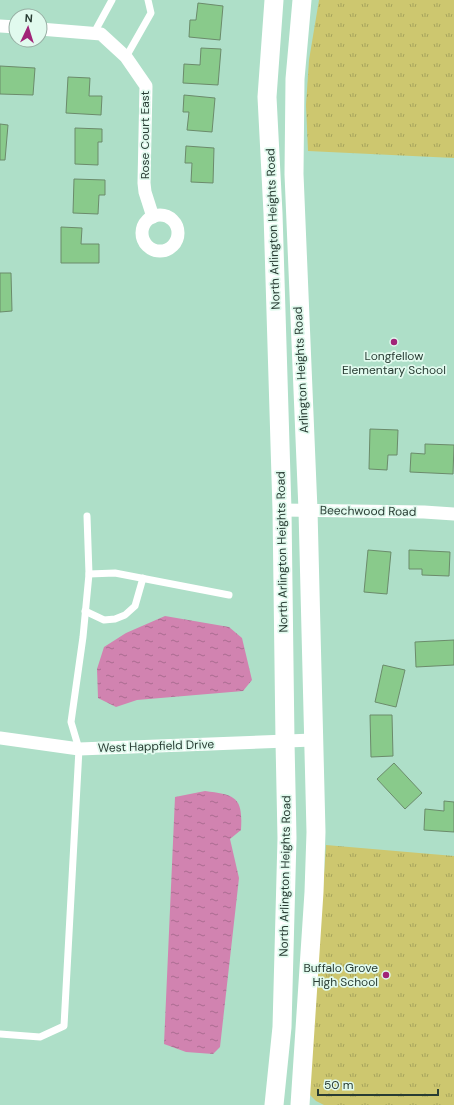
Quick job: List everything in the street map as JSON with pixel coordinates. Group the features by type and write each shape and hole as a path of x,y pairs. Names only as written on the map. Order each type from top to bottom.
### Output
{"main road":[{"name":"North Arlington Heights Road","path":"274,0 267,97 274,221 282,510 284,741 287,838 282,1027 274,1105"},
{"name":"Arlington Heights Road","path":"302,0 295,79 294,174 308,510 313,740"},
{"path":"300,1105 314,892 316,832 313,740"}],"street":[{"name":"Rose Court East","path":"48,30 101,34 126,57 146,86 144,183 145,192 153,216"},
{"name":"Beechwood Road","path":"282,510 424,512 454,514"},
{"name":"West Happfield Drive","path":"0,738 79,749 313,740"}],"lane":[{"path":"94,34 112,0"},
{"path":"126,57 151,13 148,0"},
{"path":"0,1034 40,1037 64,1026 79,749 71,722 89,574 87,516"},
{"path":"89,574 115,573 229,595"},
{"path":"85,611 104,620 115,619 124,615 135,606 143,578"}],"green space":[{"path":"319,0 454,0 454,158 308,151 306,105 309,60"},
{"name":"Buffalo Grove High School","path":"326,845 454,856 454,1105 324,1105 316,1101 309,1094"}],"water":[{"path":"165,616 229,627 242,638 252,680 243,691 137,700 116,707 98,698 97,669 104,647 126,633"},
{"path":"205,791 231,796 239,804 241,811 241,830 230,839 239,878 220,1047 213,1054 186,1052 164,1044 175,797"}],"building":[{"path":"198,3 223,6 220,40 189,37 190,20 196,20"},
{"path":"201,48 221,49 218,85 183,83 184,64 200,65"},
{"path":"0,66 35,68 33,95 0,94"},
{"path":"68,77 90,78 89,96 102,96 101,115 66,113"},
{"path":"184,95 215,98 212,132 187,130 189,112 183,112"},
{"path":"0,124 8,125 5,160 0,160"},
{"path":"75,128 102,129 102,142 98,142 98,165 75,164"},
{"path":"186,146 214,148 213,183 191,182 192,163 185,163"},
{"path":"74,179 105,180 105,195 99,195 98,214 73,213"},
{"path":"61,227 82,228 81,244 99,244 99,263 61,263"},
{"path":"0,273 11,273 12,311 0,312"},
{"path":"370,429 398,430 397,455 388,455 387,470 369,469"},
{"path":"425,444 454,445 453,474 410,472 411,453 425,454"},
{"path":"368,550 391,552 387,594 364,592"},
{"path":"409,550 450,552 449,576 422,575 422,569 409,569"},
{"path":"454,640 454,665 416,667 415,642"},
{"path":"383,665 405,670 396,707 375,702"},
{"path":"370,715 392,715 393,756 371,757"},
{"path":"394,763 422,793 405,809 377,779"},
{"path":"444,801 454,802 454,832 424,830 425,809 444,811"}],"place":[{"name":"Longfellow Elementary School","path":"394,342"},
{"name":"Buffalo Grove High School","path":"386,975"}]}
